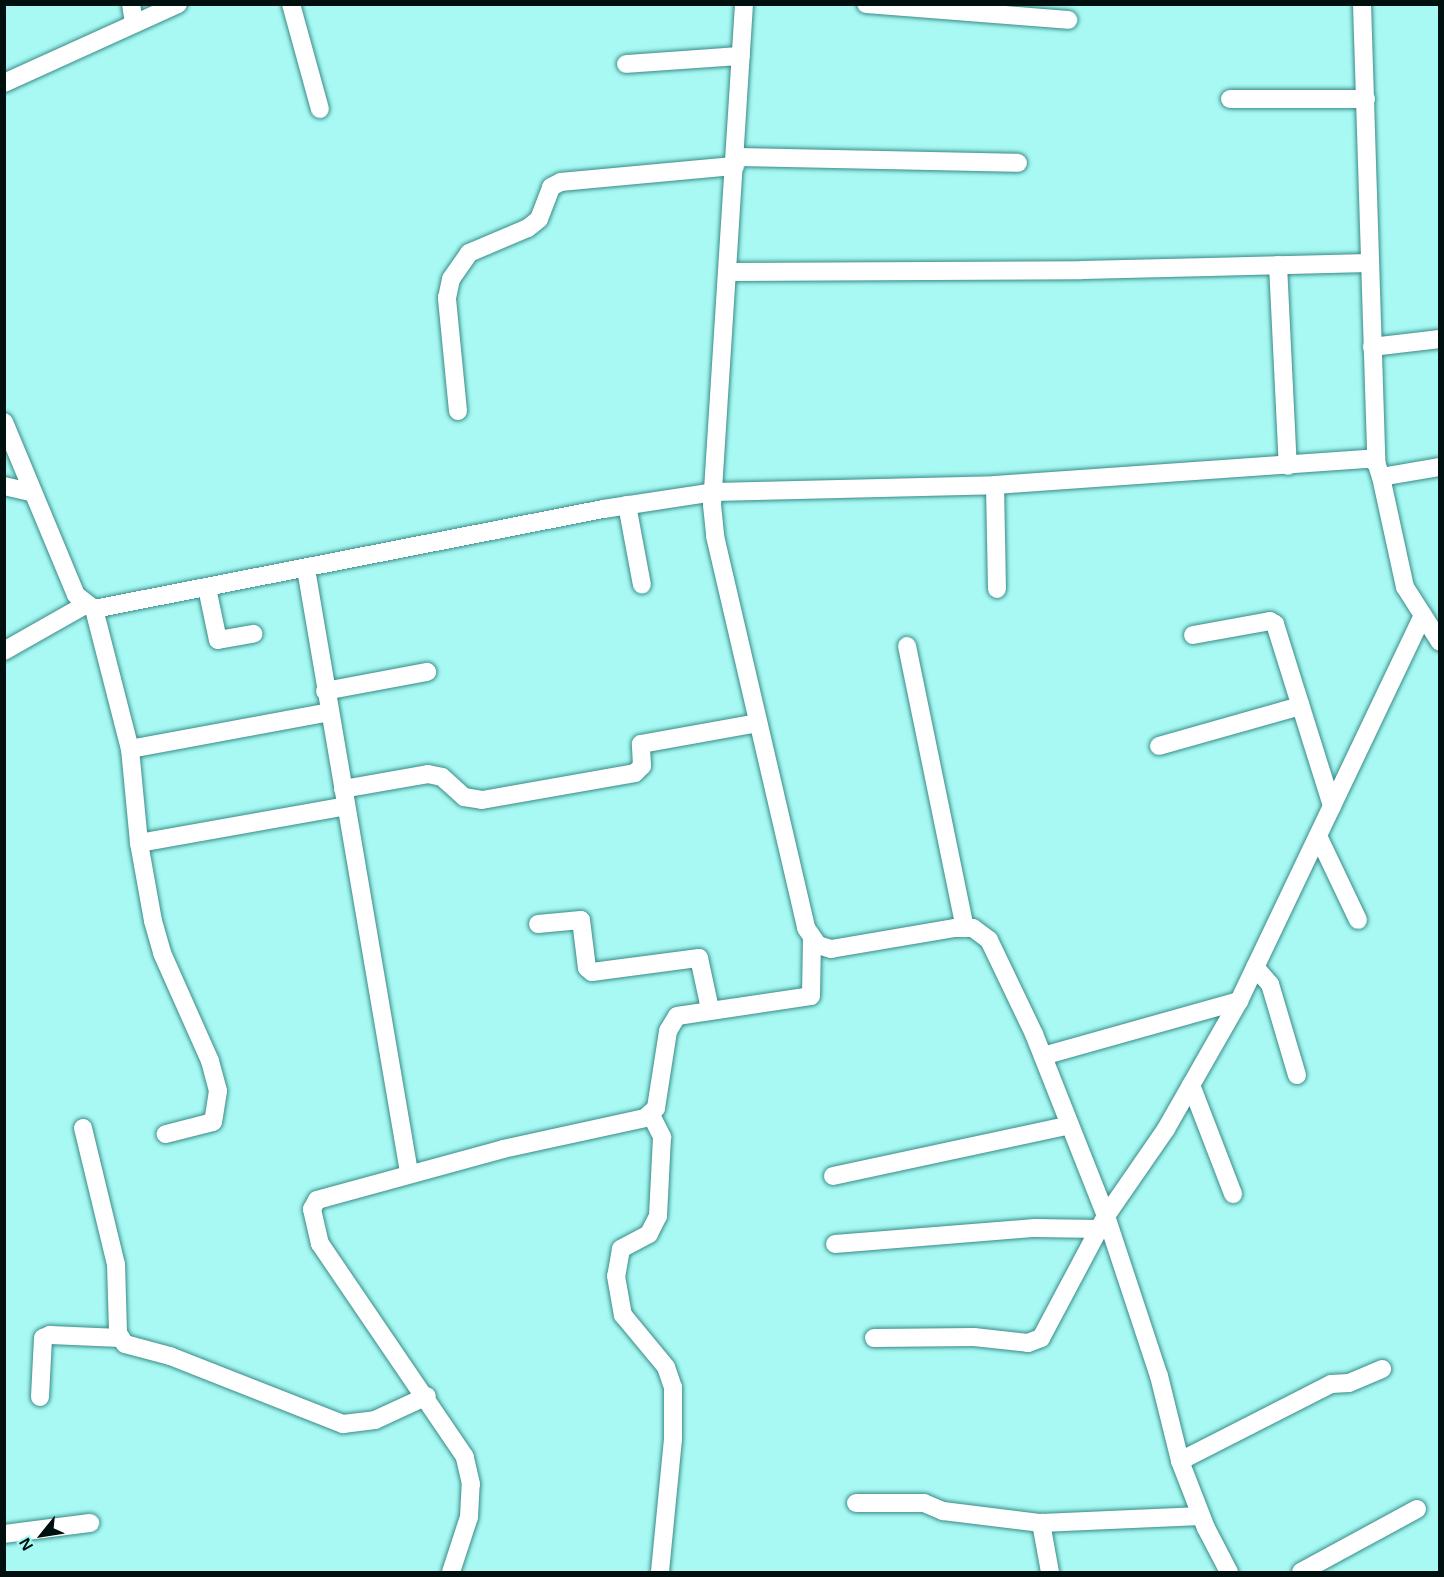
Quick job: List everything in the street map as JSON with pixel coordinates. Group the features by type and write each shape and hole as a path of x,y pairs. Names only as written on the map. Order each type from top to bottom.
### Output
{"street":[{"path":"131,4 134,23"},
{"path":"4,83 178,4"},
{"path":"291,4 320,109"},
{"path":"660,1572 673,1439 673,1387 666,1367 623,1315 616,1276 621,1249 648,1234 658,1216 662,1137 651,1114 668,1031 677,1016 710,1009 812,996 812,939 806,928 715,536 713,445 728,272 744,4"},
{"path":"866,4 1068,20"},
{"path":"1362,4 1369,263 1378,469 1405,587 1440,642"},
{"path":"626,64 741,56"},
{"path":"1230,99 1366,99"},
{"path":"458,411 447,298 451,279 469,253 528,228 539,219 551,187 561,182 735,162 1018,163"},
{"path":"728,272 1082,270 1369,263"},
{"path":"1278,265 1288,466"},
{"path":"1372,347 1440,339"},
{"path":"4,422 31,492 76,595 90,607 130,749 139,843 162,952 210,1061 218,1090 213,1122 166,1134"},
{"path":"4,651 90,607 207,588 627,505 714,492 995,485 1368,459 1378,469 1440,467"},
{"path":"995,485 997,589"},
{"path":"4,486 31,492"},
{"path":"627,505 642,585"},
{"path":"306,569 325,691 409,1172"},
{"path":"207,588 218,640 253,634"},
{"path":"874,1338 974,1337 1035,1342 1045,1332 1103,1223 1191,1085 1239,1001 1423,616"},
{"path":"1193,635 1273,622 1332,806"},
{"path":"907,646 965,928"},
{"path":"325,691 427,672"},
{"path":"1159,746 1300,706"},
{"path":"130,749 329,712"},
{"path":"139,843 344,798 428,774 442,777 464,796 482,800 635,773 642,766 641,744 758,723"},
{"path":"1318,836 1358,920"},
{"path":"538,924 581,920 587,968 592,972 699,958 710,1009"},
{"path":"812,939 831,949 973,928 989,940 1043,1056 1070,1125 1159,1376 1180,1461 1201,1516 1229,1572"},
{"path":"1255,967 1270,984 1297,1075"},
{"path":"1043,1056 1239,1001"},
{"path":"1191,1085 1233,1194"},
{"path":"451,1572 469,1517 471,1484 465,1457 427,1396 320,1244 312,1209 316,1200 325,1195 409,1172 651,1114"},
{"path":"833,1176 1070,1125"},
{"path":"83,1128 116,1264 120,1338 125,1344 170,1356 344,1424 375,1420 427,1396"},
{"path":"835,1244 1103,1223"},
{"path":"40,1398 43,1338 50,1335 120,1338"},
{"path":"1180,1461 1331,1384 1349,1383 1382,1369"},
{"path":"856,1503 924,1503 943,1510 1041,1522 1201,1516"},
{"path":"1301,1572 1417,1509"},
{"path":"1041,1522 1050,1572"},
{"path":"4,1534 90,1524"}]}
